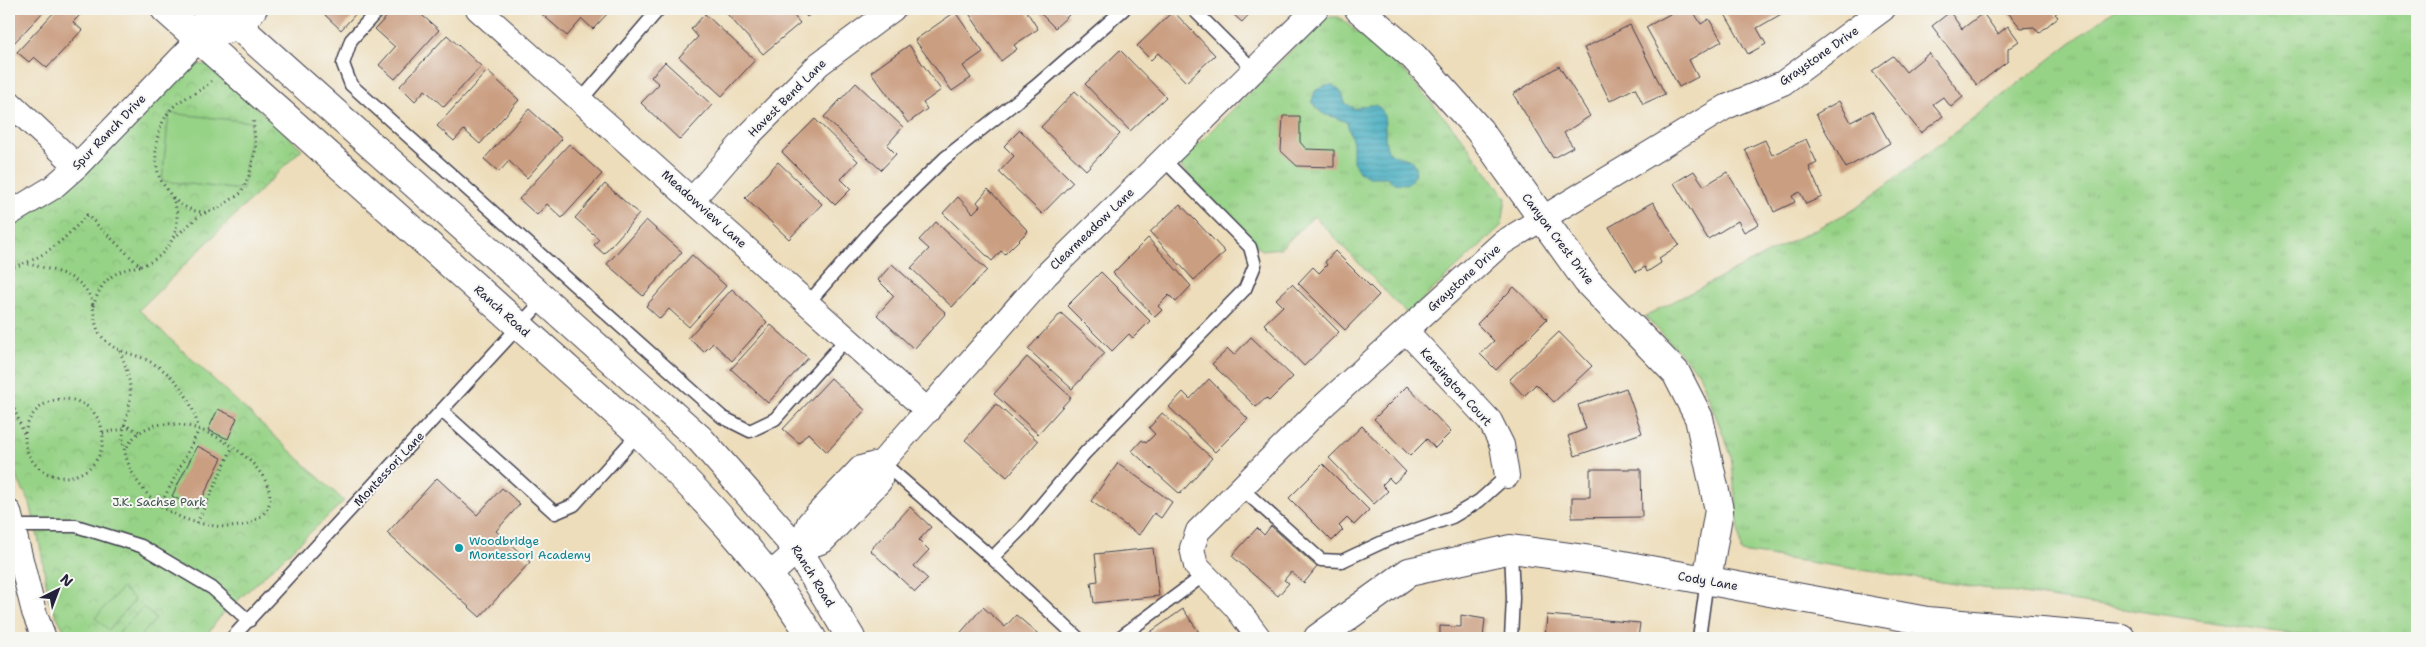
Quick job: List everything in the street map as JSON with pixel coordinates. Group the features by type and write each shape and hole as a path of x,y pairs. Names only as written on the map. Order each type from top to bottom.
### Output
{"main road":[{"name":"Ranch Road","path":"165,9 639,433 713,507 770,575 812,638"},
{"name":"Ranch Road","path":"219,9 248,18 545,298 700,439 798,550 851,638"},
{"name":"Canyon Crest Drive","path":"1359,9 1414,57 1479,130 1586,281 1676,373 1699,418 1719,510 1707,580"},
{"name":"Cody Lane","path":"1318,638 1409,572 1511,549 1587,559 1927,621 2121,638"}],"street":[{"path":"199,39 206,9"},
{"name":"Meadowview Lane","path":"478,9 809,302 928,411"},
{"name":"Havest Bend Lane","path":"693,200 748,137 819,64 893,9"},
{"name":"Clearmeadow Lane","path":"770,575 798,550 808,523 861,468 882,462 1046,274 1316,9"},
{"name":"Graystone Drive","path":"1259,638 1235,606 1196,566 1192,548 1198,531 1322,407 1502,243 1726,107 1783,83 1883,9"},
{"path":"199,39 248,18"},
{"name":"Spur Ranch Drive","path":"9,214 45,193 77,166 199,39"},
{"path":"9,102 77,166"},
{"name":"Kensington Court","path":"1406,331 1490,421 1502,445 1507,476"},
{"path":"10,521 34,612 44,638"}],"lane":[{"path":"379,9 352,40 343,64 351,85 722,417 750,431 775,418 848,337"},
{"path":"581,100 659,9"},
{"path":"809,302 878,224 945,158 1036,86 1124,9"},
{"path":"1193,9 1254,70"},
{"path":"992,558 1022,528 1086,453 1245,289 1255,265 1250,247 1164,160"},
{"name":"Montessori Lane","path":"232,638 545,298"},
{"path":"442,411 555,513 574,505 639,433"},
{"path":"882,462 992,558 1078,638"},
{"path":"1242,488 1321,560 1342,561 1387,540 1452,517 1479,501 1507,476"},
{"path":"10,521 76,526 141,546 212,588 249,621"},
{"path":"1511,549 1513,598 1511,638"},
{"path":"1119,638 1204,575"},
{"path":"1699,638 1707,580"}],"path":[{"path":"173,239 176,231 176,219 172,198 159,176 156,156 162,125 171,110 182,99 207,85 214,78"},
{"path":"93,306 103,282 120,271 140,266 159,258 173,239 200,215 231,202 241,193 246,184 256,148 252,124 257,115"},
{"path":"172,198 190,209 198,212 208,212"},
{"path":"9,268 27,264 53,249 87,215 140,266"},
{"path":"27,264 71,277 86,290 93,306 99,334 120,351 152,362 174,379 191,405 199,428 160,506"},
{"path":"120,351 131,388 124,427 125,450 128,466 137,483 160,506 197,523 234,528 253,521 267,508 268,490 264,479 249,459 233,446 199,428 174,424 145,429 140,432 125,450"},
{"path":"9,395 24,435 30,459 44,471 62,479 70,478 84,471 97,459 103,446 103,433 93,412 86,404 69,398 47,402 36,408 26,425 24,435"},
{"path":"103,433 124,427 140,432"},
{"path":"197,523 233,446"}],"green space":[{"path":"2115,9 2417,9 2417,638 2348,638 2285,633 1741,552 1731,455 1699,373 1645,316 1855,209"},
{"path":"1325,17 1339,17 1405,72 1461,137 1506,198 1502,225 1407,314 1314,216 1281,248 1261,250 1178,164"},
{"name":"J.K. Sachse Park","path":"194,64 210,65 302,149 139,310 344,501 219,618 207,635 202,638 68,638 49,601 41,550 30,503 9,463 9,228 69,187 185,69"},
{"path":"169,113 251,122 243,190 162,181"},
{"path":"122,588 135,600 109,630 95,618"},
{"path":"143,607 156,619 139,638 118,638 116,636"}],"water":[{"path":"1333,85 1342,93 1345,103 1355,109 1369,105 1377,106 1382,111 1386,145 1389,151 1396,156 1411,160 1415,166 1416,173 1408,184 1394,183 1387,177 1369,177 1359,172 1353,161 1353,143 1347,123 1324,114 1312,101 1315,91 1324,86"}],"building":[{"path":"9,9 46,9 12,45 9,42"},
{"path":"57,9 74,9 80,15 73,22 82,30 47,68 34,57 29,62 17,52"},
{"path":"331,9 360,9 341,30 325,15"},
{"path":"394,9 415,9 439,30 395,79 379,65 395,47 375,29"},
{"path":"536,9 603,9 608,13 593,29 582,19 567,36"},
{"path":"733,9 788,9 800,23 763,54 727,14"},
{"path":"799,9 817,9 807,17"},
{"path":"966,9 1025,9 1038,29 1014,45 1017,49 1001,61"},
{"path":"1036,9 1063,9 1069,15 1055,28"},
{"path":"1227,9 1254,9 1242,22"},
{"path":"1679,9 1692,9 1701,24 1709,19 1722,41 1689,60 1698,77 1679,87 1646,27"},
{"path":"1722,9 1790,9 1757,28 1766,44 1748,54"},
{"path":"2005,9 2062,9 2055,14 2058,17 2039,33 2034,27 2021,28"},
{"path":"1173,11 1215,55 1186,82 1158,53 1151,60 1137,46"},
{"path":"955,12 983,52 963,66 971,78 952,91 915,40"},
{"path":"1950,12 1962,29 1983,13 1998,34 2008,26 2019,41 2008,49 2008,61 1977,85 1932,26"},
{"path":"705,14 755,60 722,96 679,57 698,37 691,29"},
{"path":"1630,25 1665,94 1643,104 1635,88 1610,101 1584,48"},
{"path":"447,35 481,66 444,107 425,90 415,101 400,86"},
{"path":"909,45 941,90 923,103 927,109 908,123 871,72"},
{"path":"1120,50 1166,97 1130,131 1085,84"},
{"path":"1929,53 1963,97 1951,107 1943,97 1933,104 1943,116 1921,133 1872,71 1893,56 1906,72"},
{"path":"665,62 712,105 680,140 641,103 659,84 651,77"},
{"path":"1559,66 1590,116 1564,133 1573,147 1553,158 1513,94"},
{"path":"487,71 519,100 480,144 464,130 454,141 437,126"},
{"path":"856,83 903,127 887,145 896,154 881,170 824,117"},
{"path":"1075,91 1120,134 1086,170 1041,127"},
{"path":"1839,101 1851,122 1872,111 1890,143 1846,168 1816,114"},
{"path":"529,109 562,139 527,178 509,161 499,172 484,159"},
{"path":"1283,116 1300,116 1300,142 1306,149 1334,150 1334,167 1297,166 1281,151"},
{"path":"815,119 858,161 841,179 851,189 835,205 782,152"},
{"path":"1020,130 1073,182 1042,214 999,172 1014,156 1004,146"},
{"path":"1806,139 1817,163 1809,167 1822,197 1806,204 1800,192 1792,196 1795,202 1774,212 1745,149 1765,140 1772,155"},
{"path":"569,144 602,174 562,218 547,204 537,215 519,199"},
{"path":"778,162 822,204 789,239 745,198"},
{"path":"1694,171 1704,186 1727,172 1759,224 1744,232 1738,221 1708,239 1674,183"},
{"path":"605,184 639,214 604,254 594,245 599,239 575,218"},
{"path":"988,189 1028,231 1005,254 1001,251 992,261 943,213 958,197 973,213 980,206 977,202"},
{"path":"1653,202 1679,245 1659,258 1661,263 1647,272 1645,267 1636,272 1609,227"},
{"path":"1180,204 1225,252 1194,280 1150,232"},
{"path":"646,220 682,252 643,296 607,264"},
{"path":"936,222 987,270 952,307 911,268 929,249 919,240"},
{"path":"1148,238 1191,286 1176,302 1169,295 1158,306 1162,310 1155,317 1113,273"},
{"path":"1335,251 1379,295 1345,330 1298,283 1313,267 1319,273 1327,265 1325,262"},
{"path":"692,255 726,286 689,327 669,309 660,319 646,306"},
{"path":"892,264 946,313 914,349 877,315 894,296 878,280"},
{"path":"1101,272 1150,321 1133,338 1129,334 1112,351 1067,306"},
{"path":"1292,284 1339,332 1304,366 1264,324 1283,306 1276,299"},
{"path":"1514,287 1547,319 1496,370 1480,354 1494,341 1477,324"},
{"path":"732,289 767,322 732,361 713,343 704,352 688,338"},
{"path":"1061,313 1105,353 1072,389 1028,349"},
{"path":"771,325 808,358 768,403 731,369"},
{"path":"1559,332 1592,366 1554,402 1536,384 1524,396 1509,380"},
{"path":"1251,337 1293,377 1269,401 1266,398 1256,407 1212,364 1228,349 1234,355"},
{"path":"1027,357 1071,397 1038,434 994,394"},
{"path":"831,378 865,410 827,452 808,433 799,443 783,429"},
{"path":"1209,379 1248,419 1215,452 1169,407 1183,392 1190,399"},
{"path":"1407,386 1451,432 1435,448 1427,439 1410,456 1374,419"},
{"path":"1626,388 1642,433 1575,456 1568,436 1586,429 1578,405"},
{"path":"996,404 1038,441 1007,477 965,440"},
{"path":"218,409 237,418 228,439 208,430"},
{"path":"1162,413 1212,458 1180,494 1132,451 1142,440 1146,443 1155,434 1149,428"},
{"path":"1362,426 1406,472 1394,483 1389,478 1382,485 1388,491 1374,504 1329,458"},
{"path":"197,446 222,458 197,509 172,496"},
{"path":"1118,463 1172,502 1161,518 1154,513 1139,535 1091,501"},
{"path":"1323,464 1369,510 1354,525 1347,518 1339,526 1343,530 1332,541 1289,498"},
{"path":"1590,469 1641,469 1642,517 1572,518 1572,497 1590,497"},
{"name":"Woodbridge Montessori Academy","path":"437,478 477,515 502,488 520,504 496,531 530,562 480,617 387,533"},
{"path":"910,507 931,527 919,540 929,550 914,566 928,579 915,592 870,550"},
{"path":"1271,526 1317,567 1304,583 1291,572 1284,580 1289,583 1278,596 1232,556 1257,528 1264,535"},
{"path":"1153,548 1159,596 1094,603 1091,582 1098,581 1095,554"},
{"path":"983,607 1005,627 1016,615 1043,638 956,638"},
{"path":"1183,609 1203,638 1142,638"},
{"path":"1461,615 1485,619 1483,638 1440,638 1440,626 1461,627"},
{"path":"1547,615 1640,623 1638,638 1545,638"}],"place":[{"name":"Woodbridge Montessori Academy","path":"459,548"}]}
